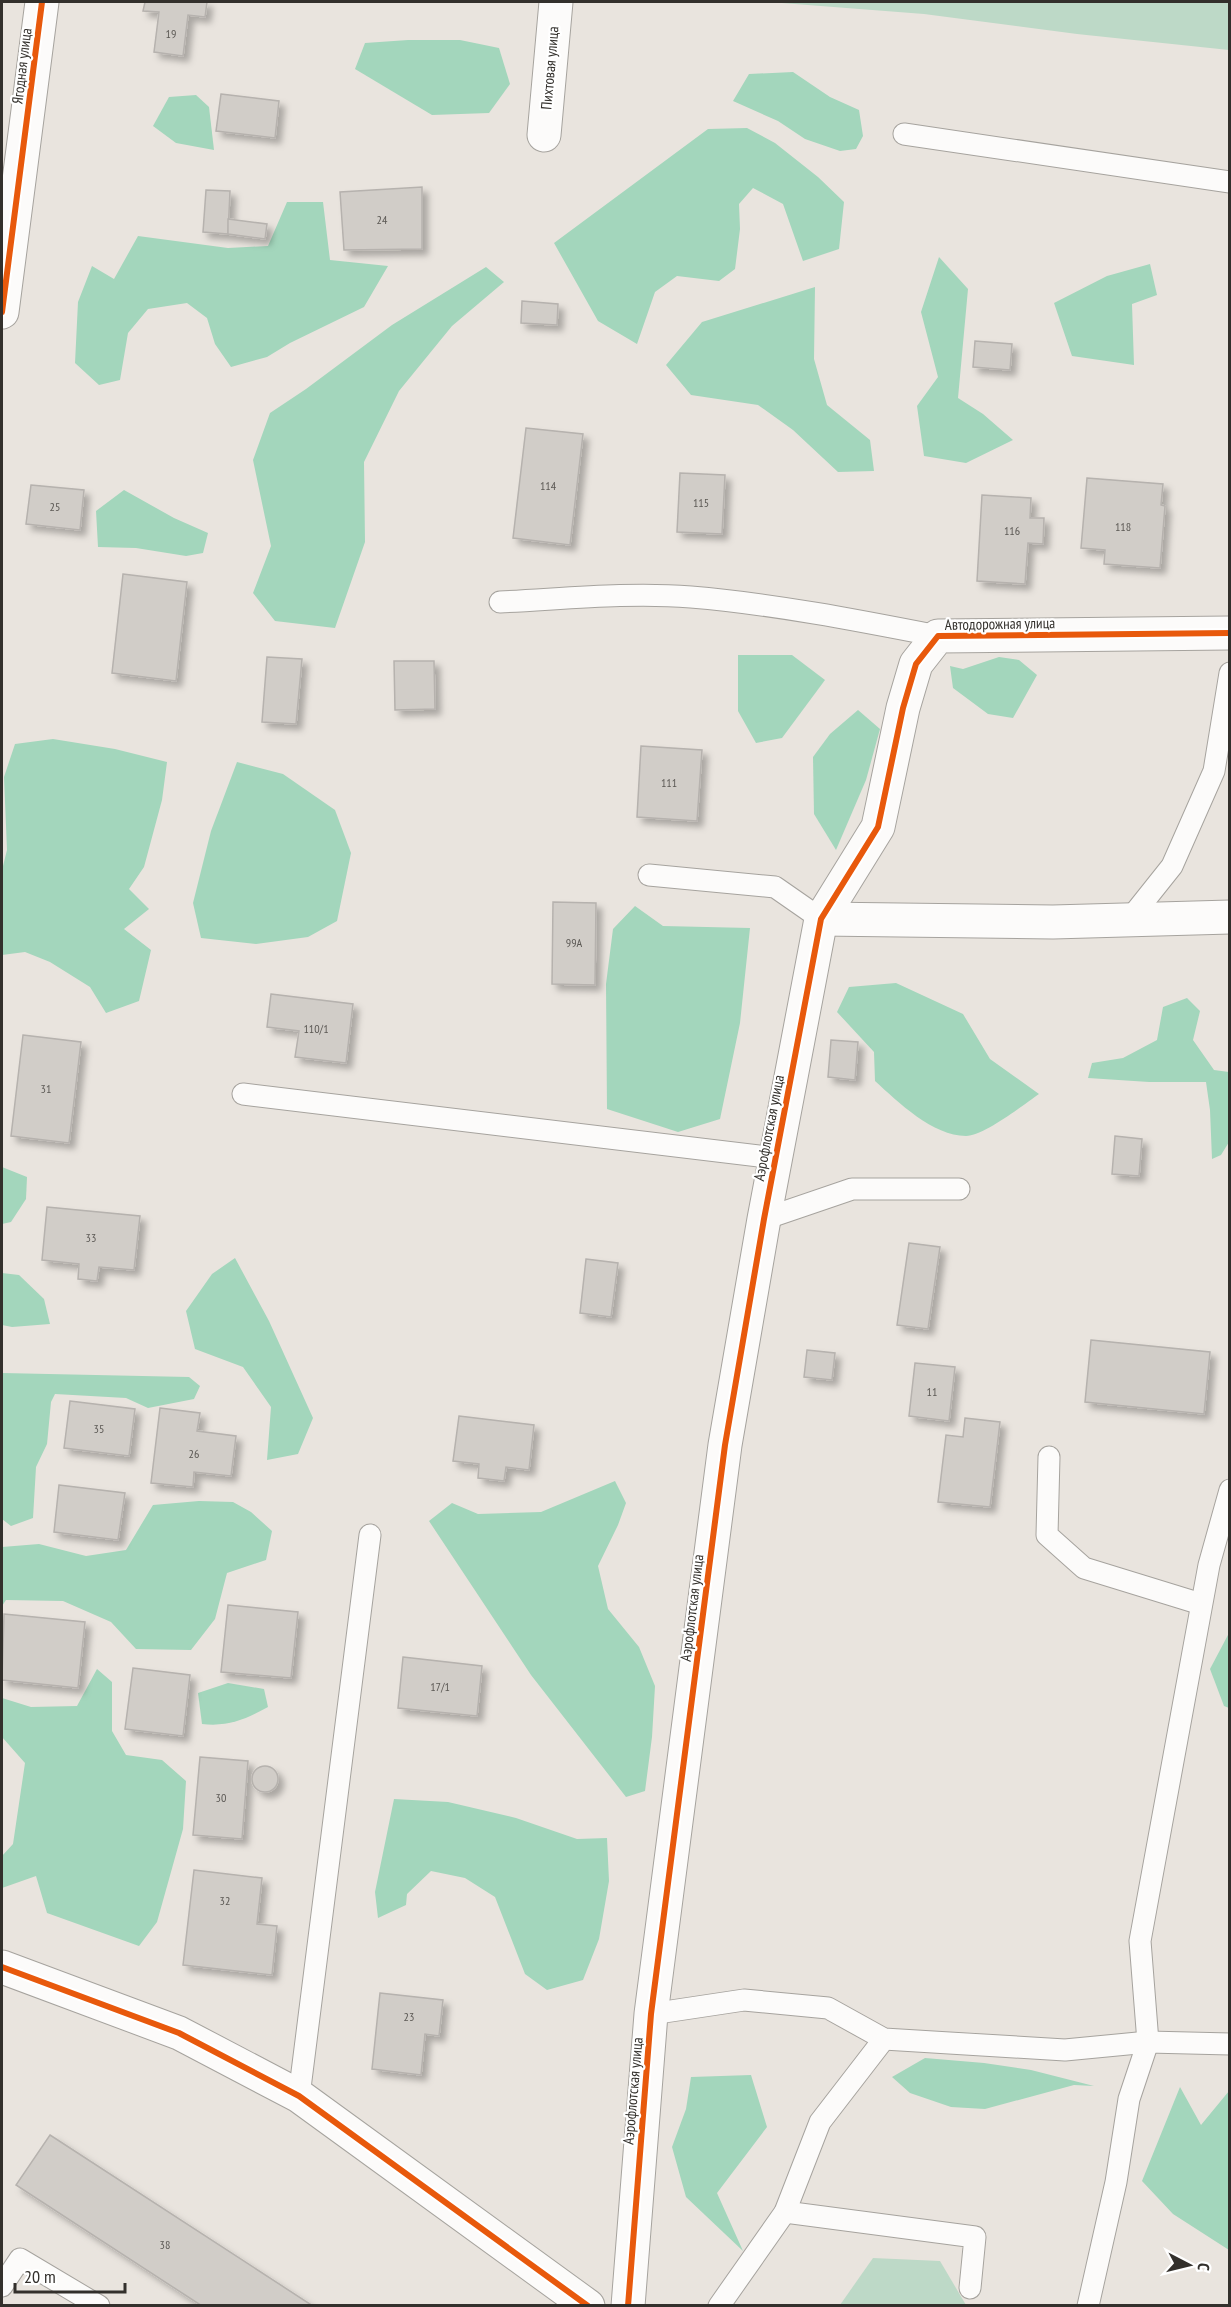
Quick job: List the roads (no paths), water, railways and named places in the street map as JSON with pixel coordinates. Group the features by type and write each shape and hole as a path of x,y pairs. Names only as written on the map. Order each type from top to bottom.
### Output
{"street":[{"name":"Ягодная улица","path":"2,312 42,2"},
{"name":"Пихтовая улица","path":"544,135 556,2"},
{"name":"Автодорожная улица","path":"821,919 878,827 903,708 916,664 938,636 1230,633"},
{"path":"821,919 1053,922 1230,917"},
{"name":"Аэрофлотская улица","path":"628,2306 651,2014 725,1445 764,1219 821,919"},
{"path":"2,1967 179,2033 299,2096 588,2306"}],"lane":[{"path":"904,134 1230,182"},
{"path":"500,602 617,595 690,597 818,613 938,636"},
{"path":"1129,920 1172,866 1214,771 1230,673"},
{"path":"649,875 775,887 821,919"},
{"path":"243,1094 776,1158"},
{"path":"764,1219 852,1189 959,1189"},
{"path":"1049,1457 1047,1535 1084,1568 1201,1604"},
{"path":"1088,2306 1116,2182 1129,2099 1148,2042 1140,1941 1201,1604 1209,1565 1230,1490"},
{"path":"299,2096 370,1535"},
{"path":"651,2014 744,2001 828,2008 884,2038 1065,2050 1148,2042 1230,2044"},
{"path":"719,2306 785,2212 820,2122 884,2038"},
{"path":"785,2212 975,2237 970,2288"},
{"path":"2,2286 20,2259 99,2306"}]}
